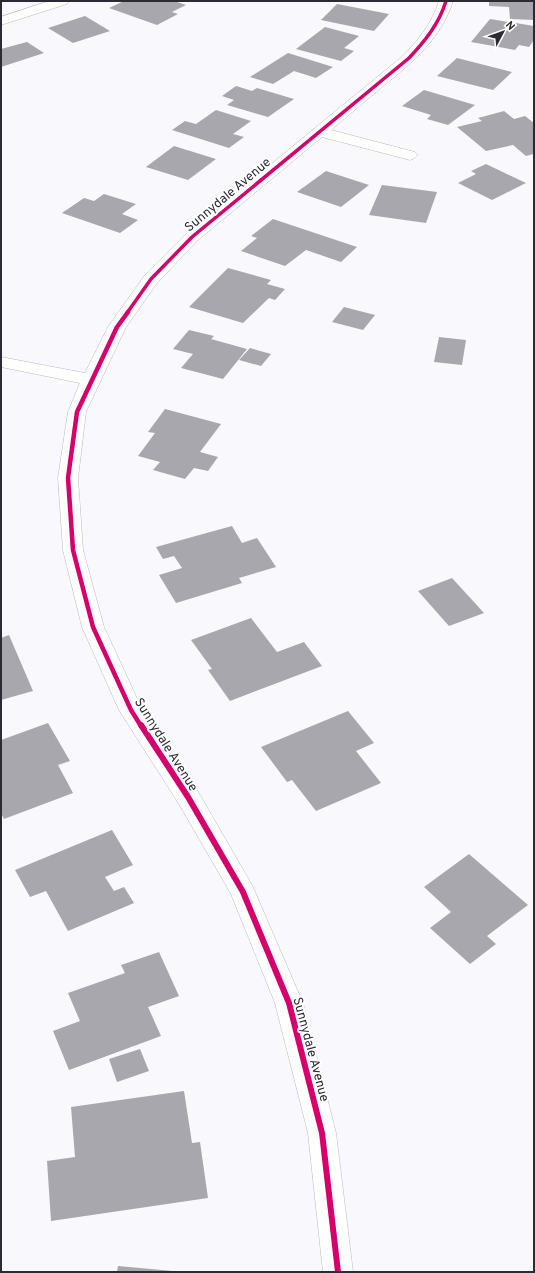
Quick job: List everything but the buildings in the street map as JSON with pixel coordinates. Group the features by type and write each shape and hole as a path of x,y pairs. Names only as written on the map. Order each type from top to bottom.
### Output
{"street":[{"path":"1,21 62,1"},
{"name":"Sunnydale Avenue","path":"338,1272 322,1133 289,1003 244,892 188,797 131,710 93,628 73,550 68,478 77,412 117,327 151,280 192,237 409,58 429,37 441,16 446,1"},
{"path":"320,132 410,155"},
{"path":"1,362 91,380"}],"cycle path":[{"path":"338,1272 322,1133 289,1003 243,892 188,797 131,710 93,627 73,550 68,478 77,412 117,327 151,279 192,237 409,58 432,32 440,18 446,1"}]}
